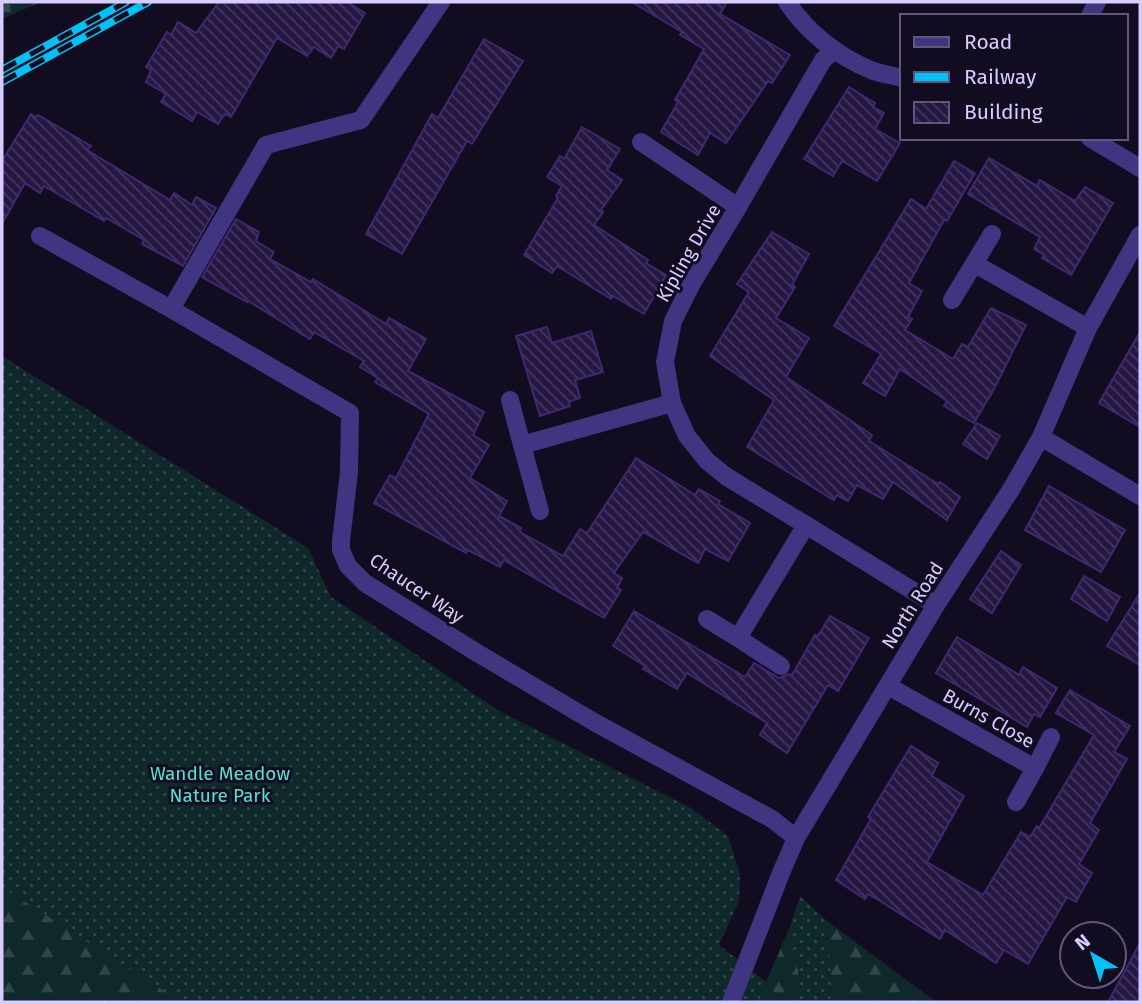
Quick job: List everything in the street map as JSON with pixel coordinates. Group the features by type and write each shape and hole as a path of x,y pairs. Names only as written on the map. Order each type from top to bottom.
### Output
{"street":[{"path":"171,309 266,145 361,120 441,2"},
{"path":"787,2 809,28 834,50 872,70 900,77"},
{"name":"Kipling Drive","path":"834,50 823,60 691,285 673,321 665,362 672,402 687,436 707,461 727,477 936,605"},
{"path":"1093,140 1140,168"},
{"name":"Kipling Drive","path":"641,142 738,207"},
{"path":"952,300 992,234"},
{"name":"North Road","path":"731,1002 796,838 936,605 1012,488 1041,437 1088,328 1140,235"},
{"name":"Chaucer Way","path":"40,236 349,413 349,472 341,550 348,566 365,583 594,722 772,820 796,838"},
{"path":"975,264 1088,328"},
{"path":"510,400 540,511"},
{"path":"522,445 672,402"},
{"path":"1041,437 1140,496"},
{"path":"738,638 806,526"},
{"path":"707,619 781,666"},
{"name":"Burns Close","path":"888,686 1035,768 1016,803"},
{"path":"1035,768 1051,737"}],"green space":[{"path":"2,2 41,2 2,19"},
{"name":"Wandle Meadow Nature Park","path":"2,356 308,548 331,597 499,711 691,808 728,836 740,874 739,901 719,945 766,982 800,896 827,921 936,1002 2,1002"},
{"path":"2,887 181,1002 2,1002"},
{"path":"827,921 936,1002 830,1002"},
{"path":"789,929 798,971 798,1002 758,1002"}],"building":[{"path":"219,2 347,2 365,13 344,49 338,46 331,58 314,47 307,56 277,38 231,117 225,114 218,124 197,112 192,121 161,102 166,94 146,82 151,70 146,67 167,32 171,35 178,22 196,33"},
{"path":"632,2 727,2 720,14 790,55 772,83 768,81 726,143 710,133 698,155 661,132 678,102 675,100 704,49 680,35 682,32"},
{"path":"484,39 523,61 472,144 467,141 402,254 366,234 432,114 438,118"},
{"path":"849,87 875,103 873,107 884,113 875,129 900,143 877,181 842,161 833,176 804,159"},
{"path":"31,114 36,117 38,115 91,146 87,150 170,200 174,193 192,205 196,197 216,208 183,266 142,244 144,240 106,218 104,221 44,186 40,193 25,183 2,224 2,161"},
{"path":"582,127 620,149 607,170 622,180 594,225 666,275 644,314 613,296 611,299 557,266 552,273 524,255 558,198 556,196 562,186 547,177 560,156 564,159"},
{"path":"989,158 1037,186 1040,180 1075,201 1085,187 1113,203 1071,275 1042,258 1044,255 1034,249 1040,237 968,194"},
{"path":"954,161 975,173 947,221 941,218 944,220 909,283 922,291 908,317 912,319 905,330 953,359 962,344 968,347 991,308 1026,325 974,423 944,406 947,401 900,369 885,396 863,383 881,354 834,326 911,199 926,209"},
{"path":"236,219 259,232 256,241 274,252 270,259 311,282 313,279 386,324 389,318 426,339 408,371 484,412 473,435 489,445 470,478 507,501 499,516 521,528 520,532 563,556 580,529 587,533 636,458 695,495 699,489 750,523 728,561 705,549 698,563 643,532 614,573 622,578 617,588 621,590 604,618 504,560 500,567 468,550 466,553 374,503 390,475 396,478 429,414 375,382 378,378 360,367 364,361 314,332 310,339 202,277"},
{"path":"772,232 809,254 792,285 795,287 776,318 809,338 786,377 872,435 869,441 938,484 940,482 960,497 947,520 893,482 883,499 857,485 848,501 837,495 834,500 747,447 774,400 710,356 749,292 737,284"},
{"path":"547,327 552,343 591,331 603,372 575,380 580,398 569,402 570,406 540,416 516,336"},
{"path":"1140,332 1140,427 1099,403"},
{"path":"977,423 1000,436 987,459 963,444"},
{"path":"1049,486 1125,530 1101,572 1025,530"},
{"path":"1001,551 1021,565 992,613 970,599"},
{"path":"1084,576 1120,597 1107,621 1071,599"},
{"path":"1140,593 1140,665 1107,646"},
{"path":"634,611 745,677 754,663 779,678 792,675 815,635 818,636 830,616 869,638 838,691 828,685 787,753 760,735 767,723 687,673 677,689 643,669 645,666 613,646"},
{"path":"957,637 1019,675 1023,667 1057,688 1040,717 1034,714 1027,727 936,673"},
{"path":"1070,690 1130,726 1114,752 1127,759 1090,823 1099,830 1079,864 1092,873 1076,902 1067,897 1028,964 1004,950 996,963 945,930 940,939 868,894 865,899 836,880 871,819 868,817 911,746 938,763 932,776 964,796 927,862 983,895 1021,832 1030,837 1037,826 1039,828 1094,735 1056,713"},
{"path":"1140,943 1140,1002 1108,1002 1115,990 1128,990 1128,965"}],"railway":[{"path":"2,70 126,2"},
{"path":"2,82 148,2"}]}
